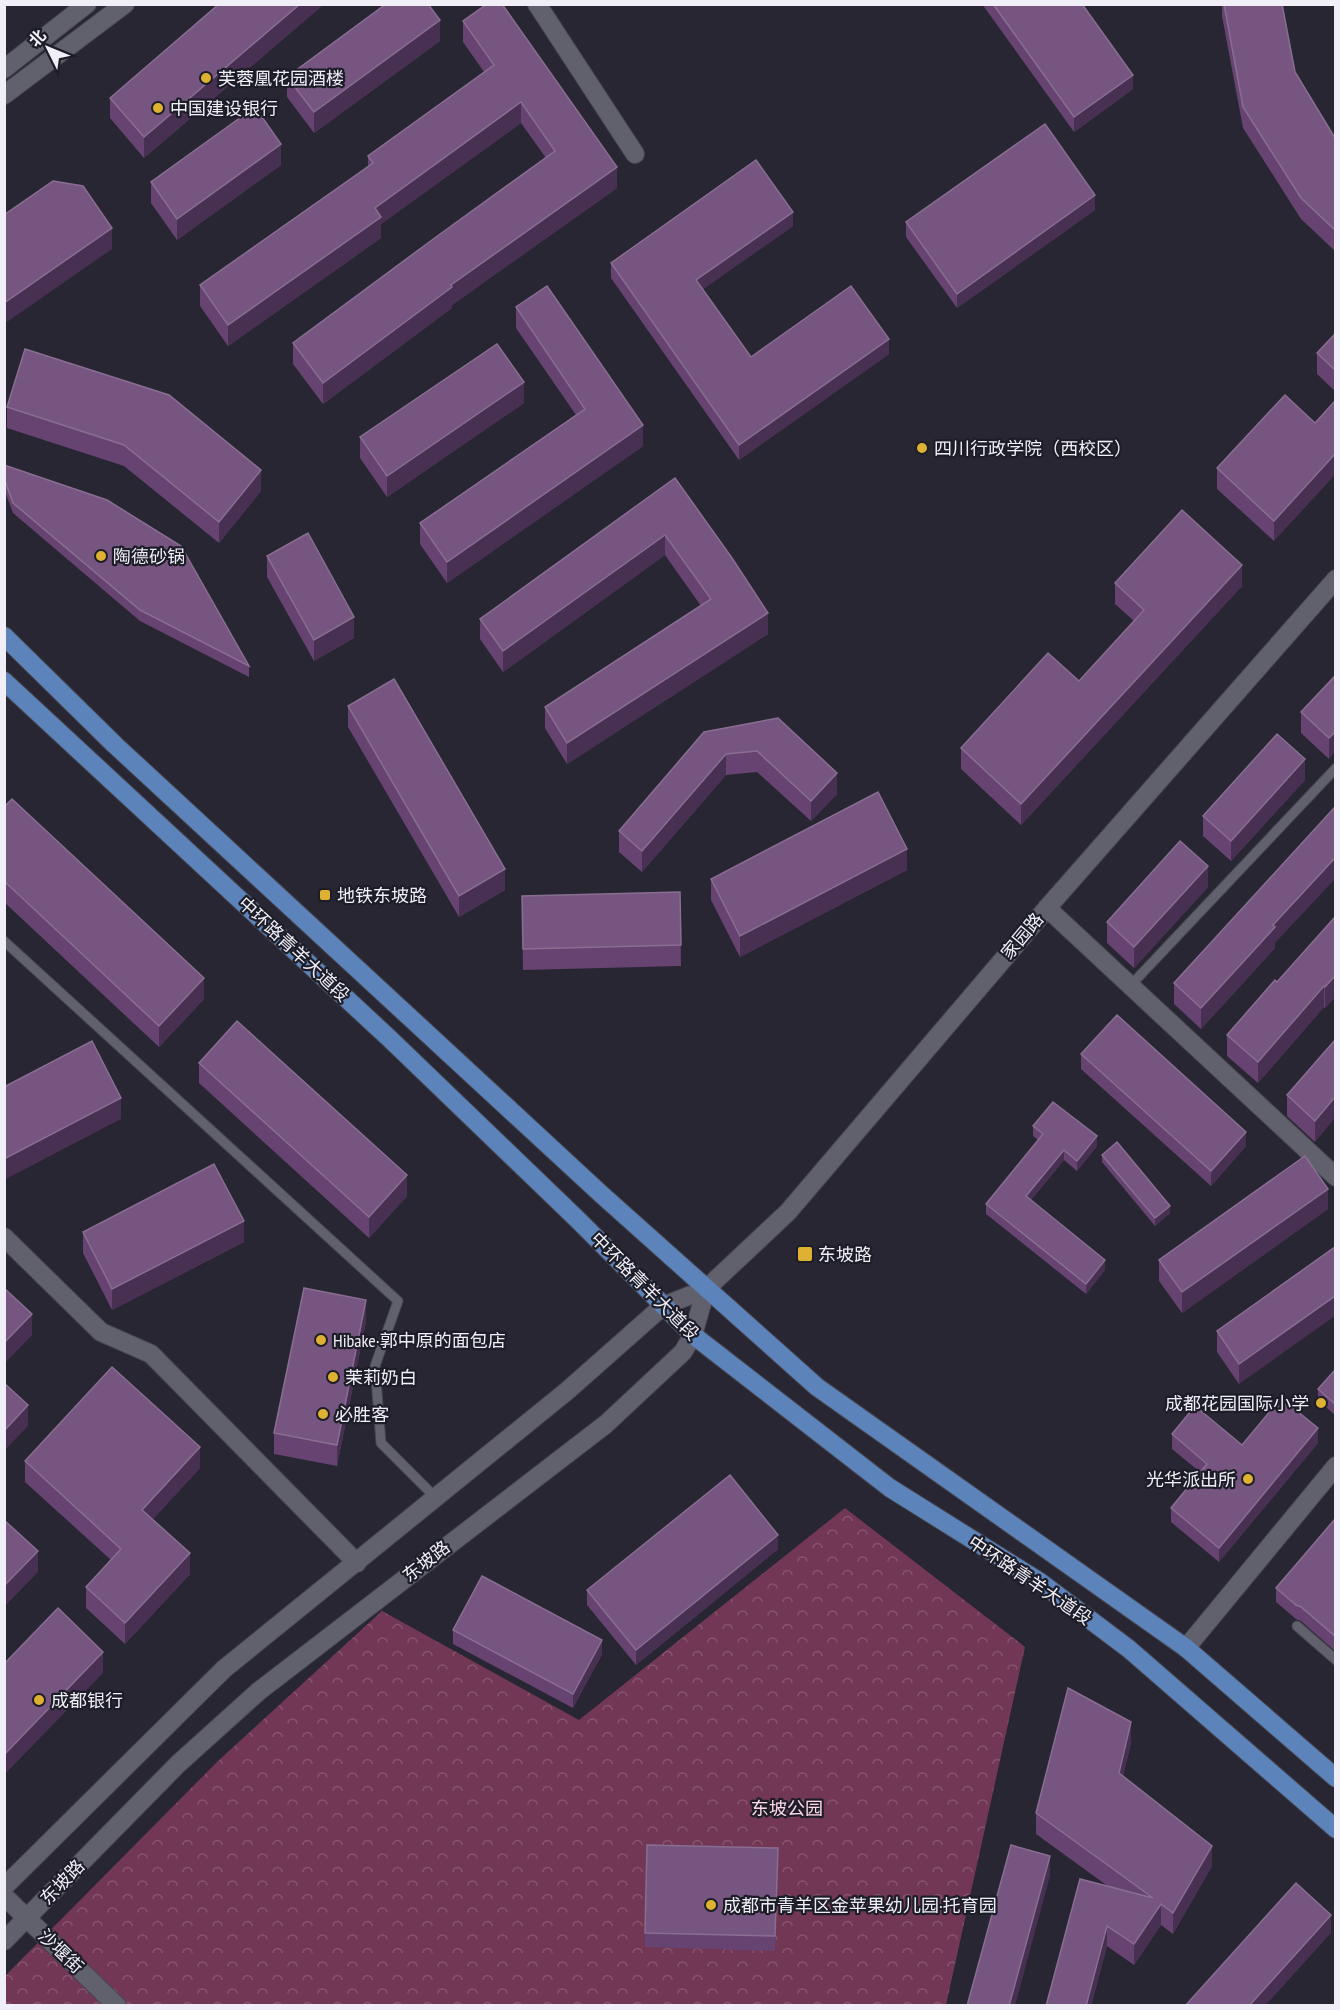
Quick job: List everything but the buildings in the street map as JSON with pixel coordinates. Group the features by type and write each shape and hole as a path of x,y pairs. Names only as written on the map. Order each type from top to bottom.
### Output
{"main road":[{"name":"中环路青羊大道段","path":"4,636 115,745 706,1289 817,1387 1186,1647 1335,1778"},
{"name":"中环路青羊大道段","path":"9,690 390,1039 578,1219 693,1335 890,1488 1040,1582 1129,1649 1335,1829"}],"street":[{"path":"4,69 87,4"},
{"path":"4,95 124,4"},
{"path":"537,4 635,154"},
{"name":"家园路","path":"706,1289 788,1212 1047,908 1335,579"},
{"path":"1047,908 1335,1177"},
{"path":"4,1237 101,1332 151,1354 357,1563"},
{"name":"东坡路","path":"4,1887 224,1669 567,1391 663,1306 706,1289"},
{"name":"东坡路","path":"4,1941 177,1764 259,1691 606,1424 683,1352 693,1335 706,1289"},
{"path":"1186,1647 1335,1466"},
{"name":"沙堰街","path":"4,1896 117,2006"}],"lane":[{"path":"1130,986 1335,768"},
{"path":"4,941 398,1301 375,1366 381,1443 435,1497"},
{"path":"1297,1626 1335,1660"}],"green space":[{"name":"东坡公园","path":"845,1508 1025,1647 946,2005 5,2006 4,1977 218,1761 382,1611 579,1720"}],"place":[{"name":"芙蓉凰花园酒楼","path":"206,78"},
{"name":"中国建设银行","path":"158,108"},
{"name":"四川行政学院（西校区）","path":"922,448"},
{"name":"陶德砂锅","path":"101,556"},
{"name":"地铁东坡路","path":"325,895"},
{"name":"东坡路","path":"805,1254"},
{"name":"Hibake·郭中原的面包店","path":"321,1340"},
{"name":"茉莉奶白","path":"333,1377"},
{"name":"成都花园国际小学","path":"1321,1403"},
{"name":"必胜客","path":"323,1414"},
{"name":"光华派出所","path":"1248,1479"},
{"name":"成都银行","path":"39,1700"},
{"name":"成都市青羊区金苹果幼儿园·托育园","path":"711,1905"}]}
